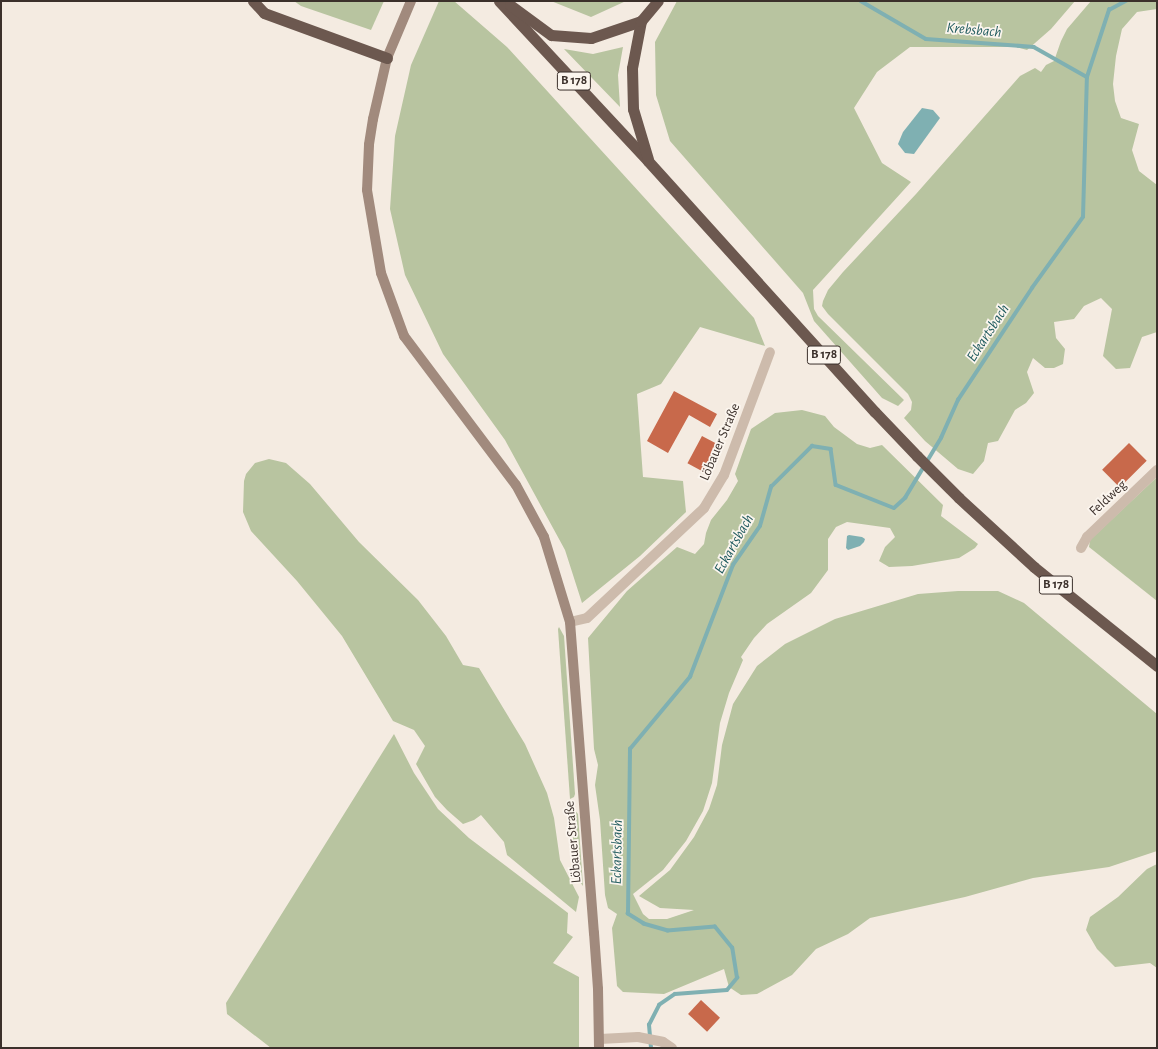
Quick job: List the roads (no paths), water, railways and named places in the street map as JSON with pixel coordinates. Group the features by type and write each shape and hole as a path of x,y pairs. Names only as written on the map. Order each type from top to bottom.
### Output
{"highway":[{"path":"253,1 264,13 387,58"},
{"name":"B 178","path":"500,1 648,161 875,412 959,498 1040,572 1157,666"},
{"path":"504,1 552,35 591,38 641,21"},
{"path":"648,161 632,109 632,68 641,21 658,1"}],"main road":[{"name":"Löbauer Straße","path":"411,1 387,58 373,119 369,145 367,190 381,273 404,336 516,485 544,537 570,622 595,941 599,1044"}],"street":[{"name":"Löbauer Straße","path":"570,622 587,618 704,508 727,468 770,352"},
{"name":"Feldweg","path":"1081,548 1087,537 1157,470"},
{"path":"599,1044 638,1037 663,1042 672,1048"}],"water":[{"path":"922,108 933,110 940,118 914,154 905,153 898,144 903,132"},
{"path":"847,536 862,537 865,539 864,542 860,546 848,550 846,548"}],"waterway":[{"name":"Krebsbach","path":"861,1 926,39 1034,47 1087,77"},
{"name":"Eckartsbach","path":"651,1048 649,1025 659,1005 675,994 727,990 737,978 732,948 715,927 668,931 644,924 628,914 630,749 690,677 733,565 760,526 771,487 812,446 831,449 836,485 894,508 905,498 941,438 958,400 1032,288 1083,217 1087,77 1109,10 1126,1"}]}
